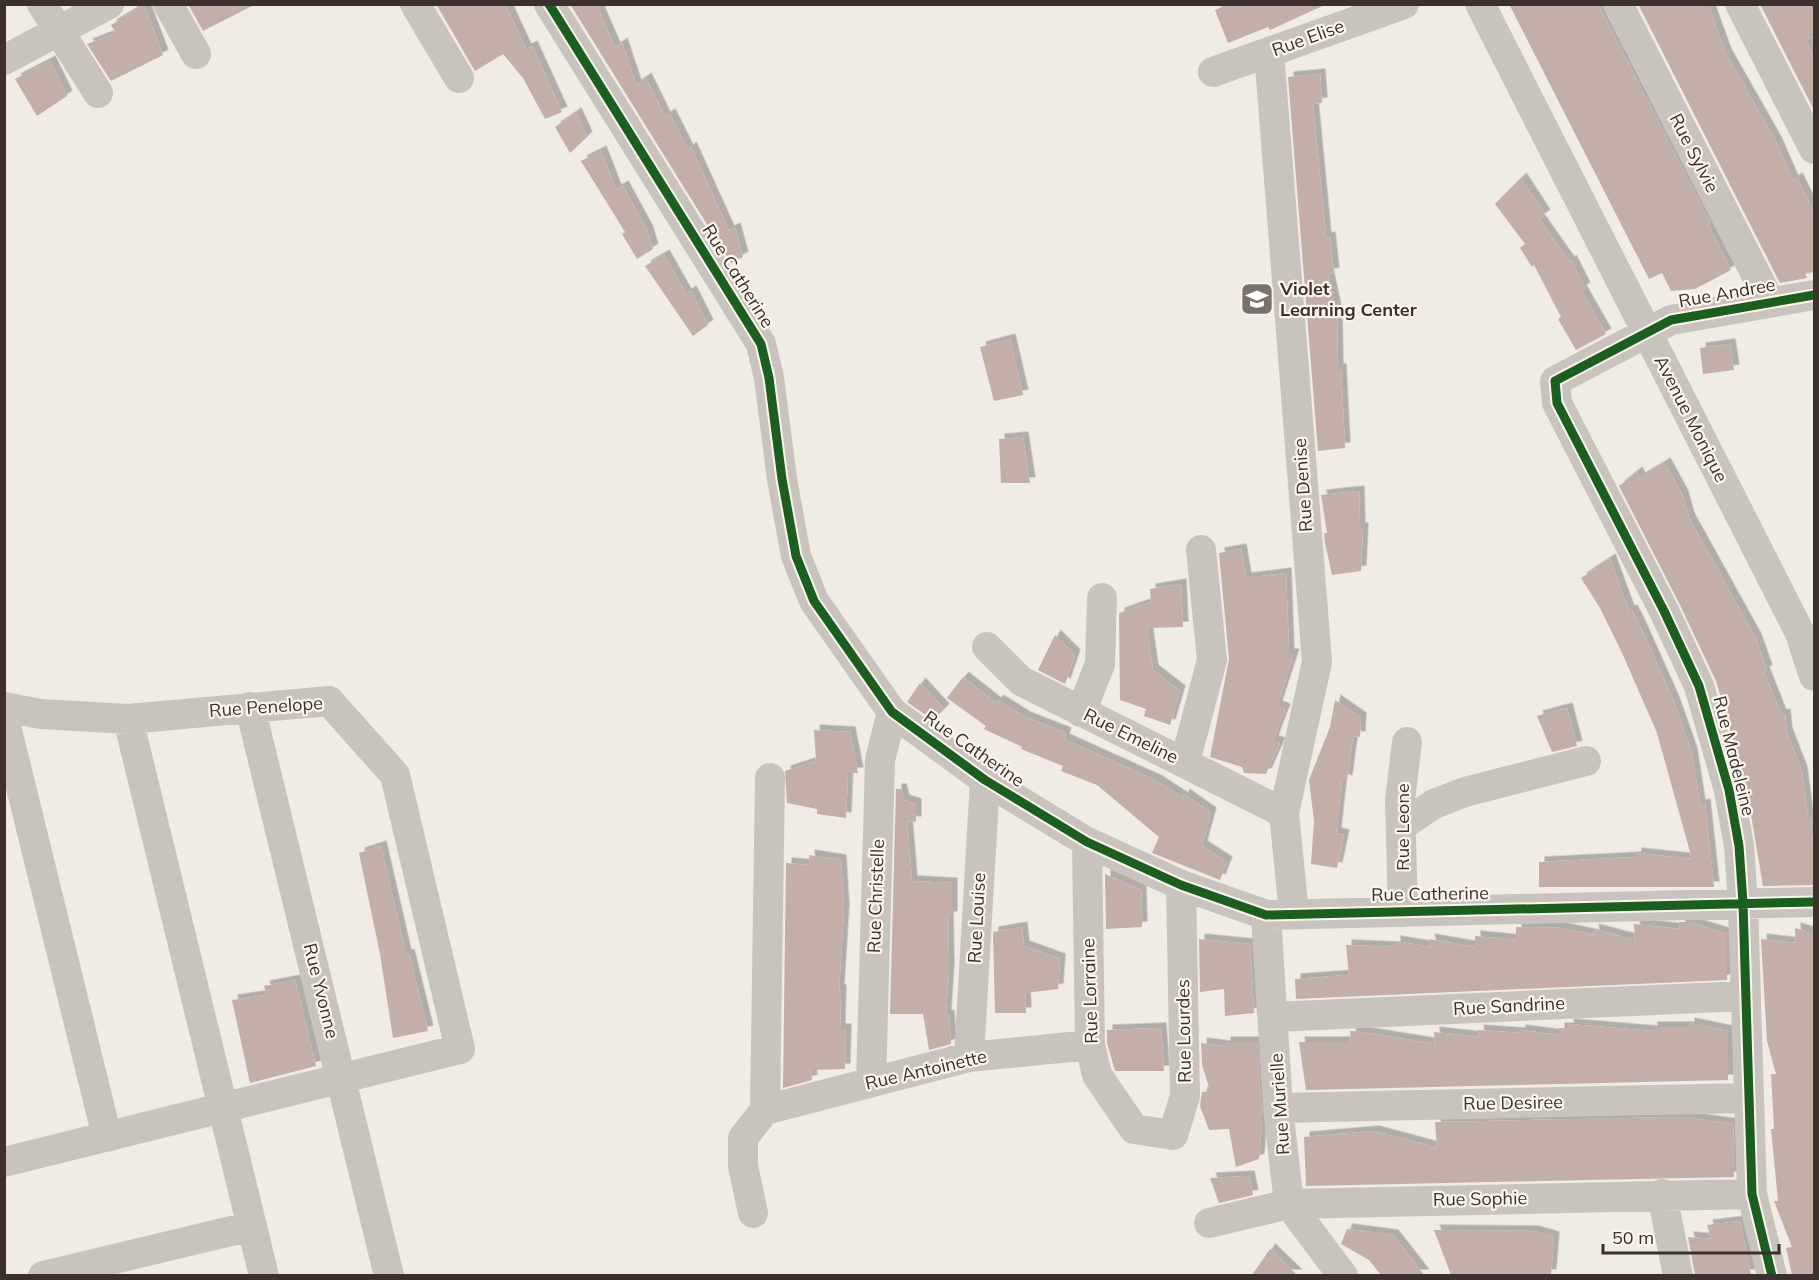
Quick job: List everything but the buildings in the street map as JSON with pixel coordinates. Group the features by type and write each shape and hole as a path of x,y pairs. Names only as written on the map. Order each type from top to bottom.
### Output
{"street":[{"path":"42,4 98,93"},
{"path":"4,60 109,4"},
{"path":"168,4 196,54"},
{"path":"415,4 459,78"},
{"name":"Rue Catherine","path":"549,4 761,344 769,378 782,479 796,556 814,601 892,712 985,780 1087,842 1181,885 1280,915 1815,902"},
{"name":"Rue Elise","path":"1213,72 1269,52 1342,15 1404,4"},
{"name":"Avenue Monique","path":"1480,4 1800,633 1815,676"},
{"name":"Rue Sylvie","path":"1618,4 1770,302"},
{"path":"1740,4 1815,149"},
{"name":"Rue Denise","path":"1269,52 1317,662 1284,813 1280,915"},
{"name":"Rue Andree","path":"1647,332 1671,320 1815,295"},
{"name":"Rue Madeleine","path":"1647,332 1555,381 1557,403 1664,611 1699,686 1729,790 1739,846 1743,903 1752,1194 1772,1275"},
{"path":"1185,762 1212,660 1201,550"},
{"path":"1081,712 1100,664 1102,598"},
{"name":"Rue Emeline","path":"987,647 1020,681 1284,813"},
{"name":"Rue Penelope","path":"4,707 52,715 128,719 329,700 394,775 460,1049 343,1078"},
{"name":"Rue Yvonne","path":"250,707 343,1078 389,1275"},
{"name":"Rue Christelle","path":"871,1082 880,760 892,712"},
{"path":"4,718 107,1137"},
{"path":"128,719 264,1275"},
{"name":"Rue Leone","path":"1403,912 1400,800 1407,742"},
{"path":"1401,826 1434,804 1466,792 1586,761"},
{"path":"753,1213 742,1166 743,1138 765,1110 770,778"},
{"name":"Rue Louise","path":"969,1057 985,780"},
{"name":"Rue Lorraine","path":"1087,842 1090,1045 1097,1075 1134,1129"},
{"name":"Rue Lourdes","path":"1134,1129 1173,1135 1185,1096 1181,885"},
{"name":"Rue Murielle","path":"1280,915 1274,1017 1278,1108 1288,1204"},
{"name":"Rue Sandrine","path":"1274,1017 1745,996"},
{"name":"Rue Antoinette","path":"765,1110 969,1057 1090,1045"},
{"path":"4,1162 343,1078"},
{"name":"Rue Desiree","path":"1278,1108 1748,1098"},
{"path":"1662,1194 1678,1275"},
{"name":"Rue Sophie","path":"1209,1223 1288,1204 1662,1194 1752,1194"},
{"path":"1288,1204 1343,1275"},
{"path":"43,1275 252,1227"}],"cycle path":[{"path":"549,4 761,344 769,378 782,479 796,556 814,601 892,712 985,780 1087,842 1181,885 1266,915 1814,902"},
{"path":"1772,1276 1752,1194 1743,903 1739,846 1729,790 1699,686 1664,611 1557,403 1555,381 1671,320 1814,295"}],"place":[{"name":"Violet Learning Center","path":"1257,299"}]}
